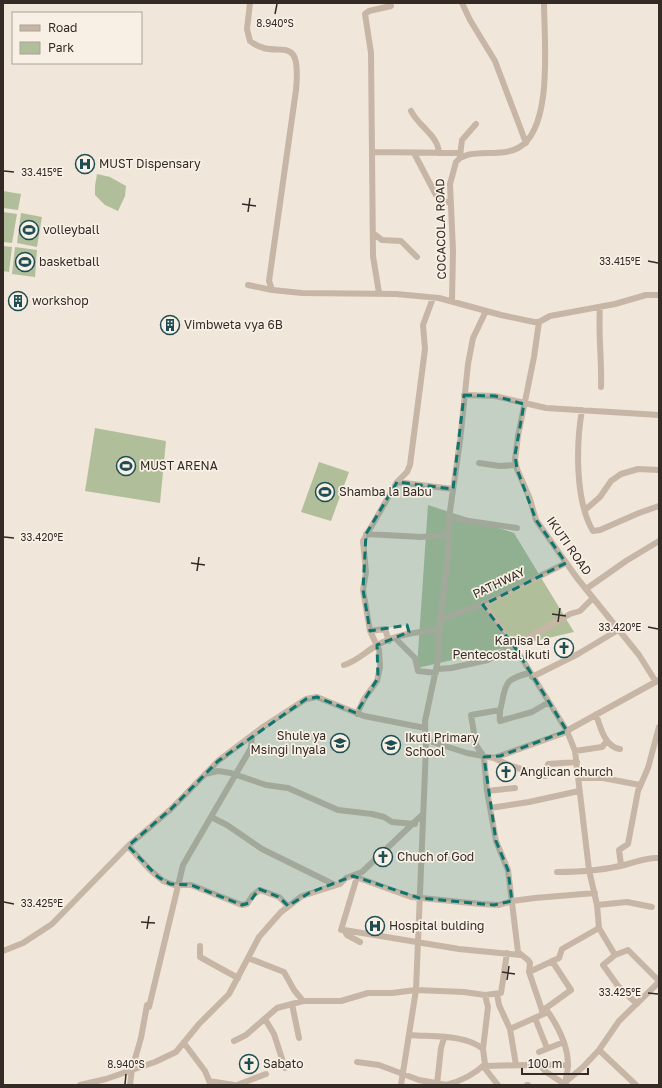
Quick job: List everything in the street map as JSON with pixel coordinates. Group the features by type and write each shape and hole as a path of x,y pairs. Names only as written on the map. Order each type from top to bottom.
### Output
{"street":[{"path":"250,3 247,29 250,42 259,46 290,52 295,57 298,68 270,277 270,287 272,290"},
{"path":"462,3 470,20 495,61 526,143"},
{"path":"374,152 438,153 460,155 508,152 520,148 526,143 534,133 538,124 543,97 544,3"},
{"path":"379,293 374,269 374,152 371,53 365,14 368,11 391,6"},
{"path":"411,111 417,122 436,141 438,153"},
{"name":"COCACOLA ROAD","path":"452,301 453,251 450,203 451,176 460,155 462,140 476,124"},
{"path":"414,153 436,195 440,199 450,203"},
{"path":"374,234 382,240 401,240 418,257"},
{"path":"248,286 302,293 379,293 433,298 452,301 530,322 540,322 550,316 600,307 646,294 659,295"},
{"path":"357,714 361,703 378,678 380,667 377,645 370,631 363,590 366,572 363,543 366,534 397,482 407,472 412,458 425,349 423,325 433,298"},
{"path":"600,307 598,324 602,358 601,387"},
{"path":"401,1085 416,990 426,740 425,728 437,671 440,620 448,557 449,518 471,347 486,311"},
{"name":"IKUTI ROAD","path":"540,322 516,448 516,465 530,499 536,520 586,589 639,655 657,681"},
{"path":"464,396 494,396 546,408 659,415"},
{"path":"582,410 578,458 585,510 592,529 597,531 659,506"},
{"path":"479,463 500,466 516,465"},
{"path":"585,510 600,497 611,481 621,474 638,469 659,470"},
{"path":"397,482 453,489"},
{"path":"449,518 517,528"},
{"path":"366,534 421,538 448,535"},
{"path":"586,589 632,557 659,541"},
{"name":"PATHWAY","path":"440,620 482,605 566,562"},
{"path":"370,631 385,629 392,639 415,658 418,671 437,671 484,661 570,614 580,611 593,598"},
{"path":"482,605 491,614 568,731 577,762 579,791 589,870 598,905 599,928 615,955"},
{"path":"344,665 358,659 377,645 392,639 419,632 440,630"},
{"path":"549,702 532,712 500,721 503,691 508,682 513,678 531,675 578,654 618,630"},
{"path":"494,758 568,731 657,681"},
{"path":"3,951 23,943 52,924 128,846 171,809 203,775 228,752 312,697 317,697 357,714 425,728"},
{"path":"500,710 471,715 476,746 484,757 487,791 496,841 508,870 517,949 520,955"},
{"path":"596,714 607,741 614,747 620,749"},
{"path":"621,865 618,850 628,844 640,785 648,768 659,727"},
{"path":"130,1085 132,1069 140,1043 185,860 252,745 252,736"},
{"path":"426,740 484,757 494,758 516,768 546,776 548,764 577,762"},
{"path":"575,751 602,747 607,741"},
{"path":"203,775 218,771 271,786 288,788 338,810 372,814 384,817 391,822 422,826"},
{"path":"578,778 603,778 640,785"},
{"path":"487,791 515,788"},
{"path":"490,808 529,802 579,791"},
{"path":"80,1085 98,1081 171,1055 184,1043 199,1024 226,999 259,936 288,906 309,893 335,885 362,872 422,815"},
{"path":"211,817 227,825 262,849 335,885"},
{"path":"128,846 158,877 170,884 191,885 242,905 247,904 253,895 260,890 281,898 288,906"},
{"path":"557,872 589,870 621,865 647,858 659,858"},
{"path":"355,876 401,894 419,898 494,905 558,895 595,893"},
{"path":"355,876 341,930 344,930 348,935 360,942"},
{"path":"598,905 622,902 652,907"},
{"path":"529,972 559,958 562,949 599,928"},
{"path":"344,930 459,949 520,955 528,960 529,972 543,1012"},
{"path":"200,946 200,957 238,978"},
{"path":"564,1084 583,1067 598,1050 619,1020 637,1004 659,982 628,950 615,955 603,965 618,986 637,1004"},
{"path":"234,1041 246,1035 277,1008 303,1001 341,1001 368,993 386,994 416,990 464,992 485,995 497,994 502,992 507,953"},
{"path":"248,958 284,972 294,990 303,1001"},
{"path":"510,1029 535,1018 571,990 552,961"},
{"path":"497,994 499,1005 510,1029 516,1065"},
{"path":"357,1062 379,1065 419,1080 437,1084 446,1085 466,1078 482,1068 485,1064 483,1048 488,1007 485,995"},
{"path":"292,1004 299,1038"},
{"path":"543,1012 548,1012 556,1023 564,1042 568,1066 564,1084"},
{"path":"535,1018 548,1048"},
{"path":"265,1019 274,1034 285,1068"},
{"path":"410,1035 472,1042 483,1048"},
{"path":"437,1084 440,1053 444,1038"},
{"path":"539,1052 564,1042"},
{"path":"184,1043 202,1067 210,1083 235,1085 266,1074"},
{"path":"598,1050 636,1085"},
{"path":"483,1066 541,1066 557,1064 567,1064 568,1066"},
{"path":"483,1066 498,1085"},
{"path":"541,1066 546,1072 564,1084"}],"highlighted area":[{"path":"464,395 495,396 524,404 515,455 517,469 536,520 566,563 483,605 516,649 567,731 500,756 484,757 496,841 508,870 512,901 494,905 419,898 353,876 309,893 288,906 279,897 259,889 249,903 242,905 191,885 170,884 158,877 128,846 171,809 218,761 306,699 317,697 356,713 378,678 377,645 409,632 407,625 370,631 363,590 366,534 397,482 453,489"}],"green space":[{"path":"97,174 110,177 126,186 125,196 118,211 105,205 95,195"},
{"path":"3,191 21,194 18,210 3,208"},
{"path":"3,212 17,214 12,243 3,242"},
{"name":"volleyball","path":"21,213 42,217 37,247 17,243"},
{"path":"3,246 12,247 9,272 3,271"},
{"name":"basketball","path":"15,247 37,250 35,277 12,274"},
{"name":"MUST ARENA","path":"95,428 166,441 160,503 85,491"},
{"name":"Shamba la Babu","path":"319,462 349,472 331,521 301,512"},
{"path":"428,505 514,533 574,632 417,668"}],"place":[{"name":"MUST Dispensary","path":"85,164"},
{"name":"volleyball","path":"29,230"},
{"name":"basketball","path":"25,262"},
{"name":"workshop","path":"18,301"},
{"name":"Vimbweta vya 6B","path":"170,325"},
{"name":"MUST ARENA","path":"126,466"},
{"name":"Shamba la Babu","path":"325,492"},
{"name":"Kanisa La Pentecostal ikuti","path":"564,648"},
{"name":"Shule ya Msingi Inyala","path":"340,743"},
{"name":"Ikuti Primary School","path":"391,745"},
{"name":"Anglican church","path":"506,772"},
{"name":"Chuch of God","path":"383,857"},
{"name":"Hospital bulding","path":"375,926"},
{"name":"Sabato","path":"249,1064"}]}
